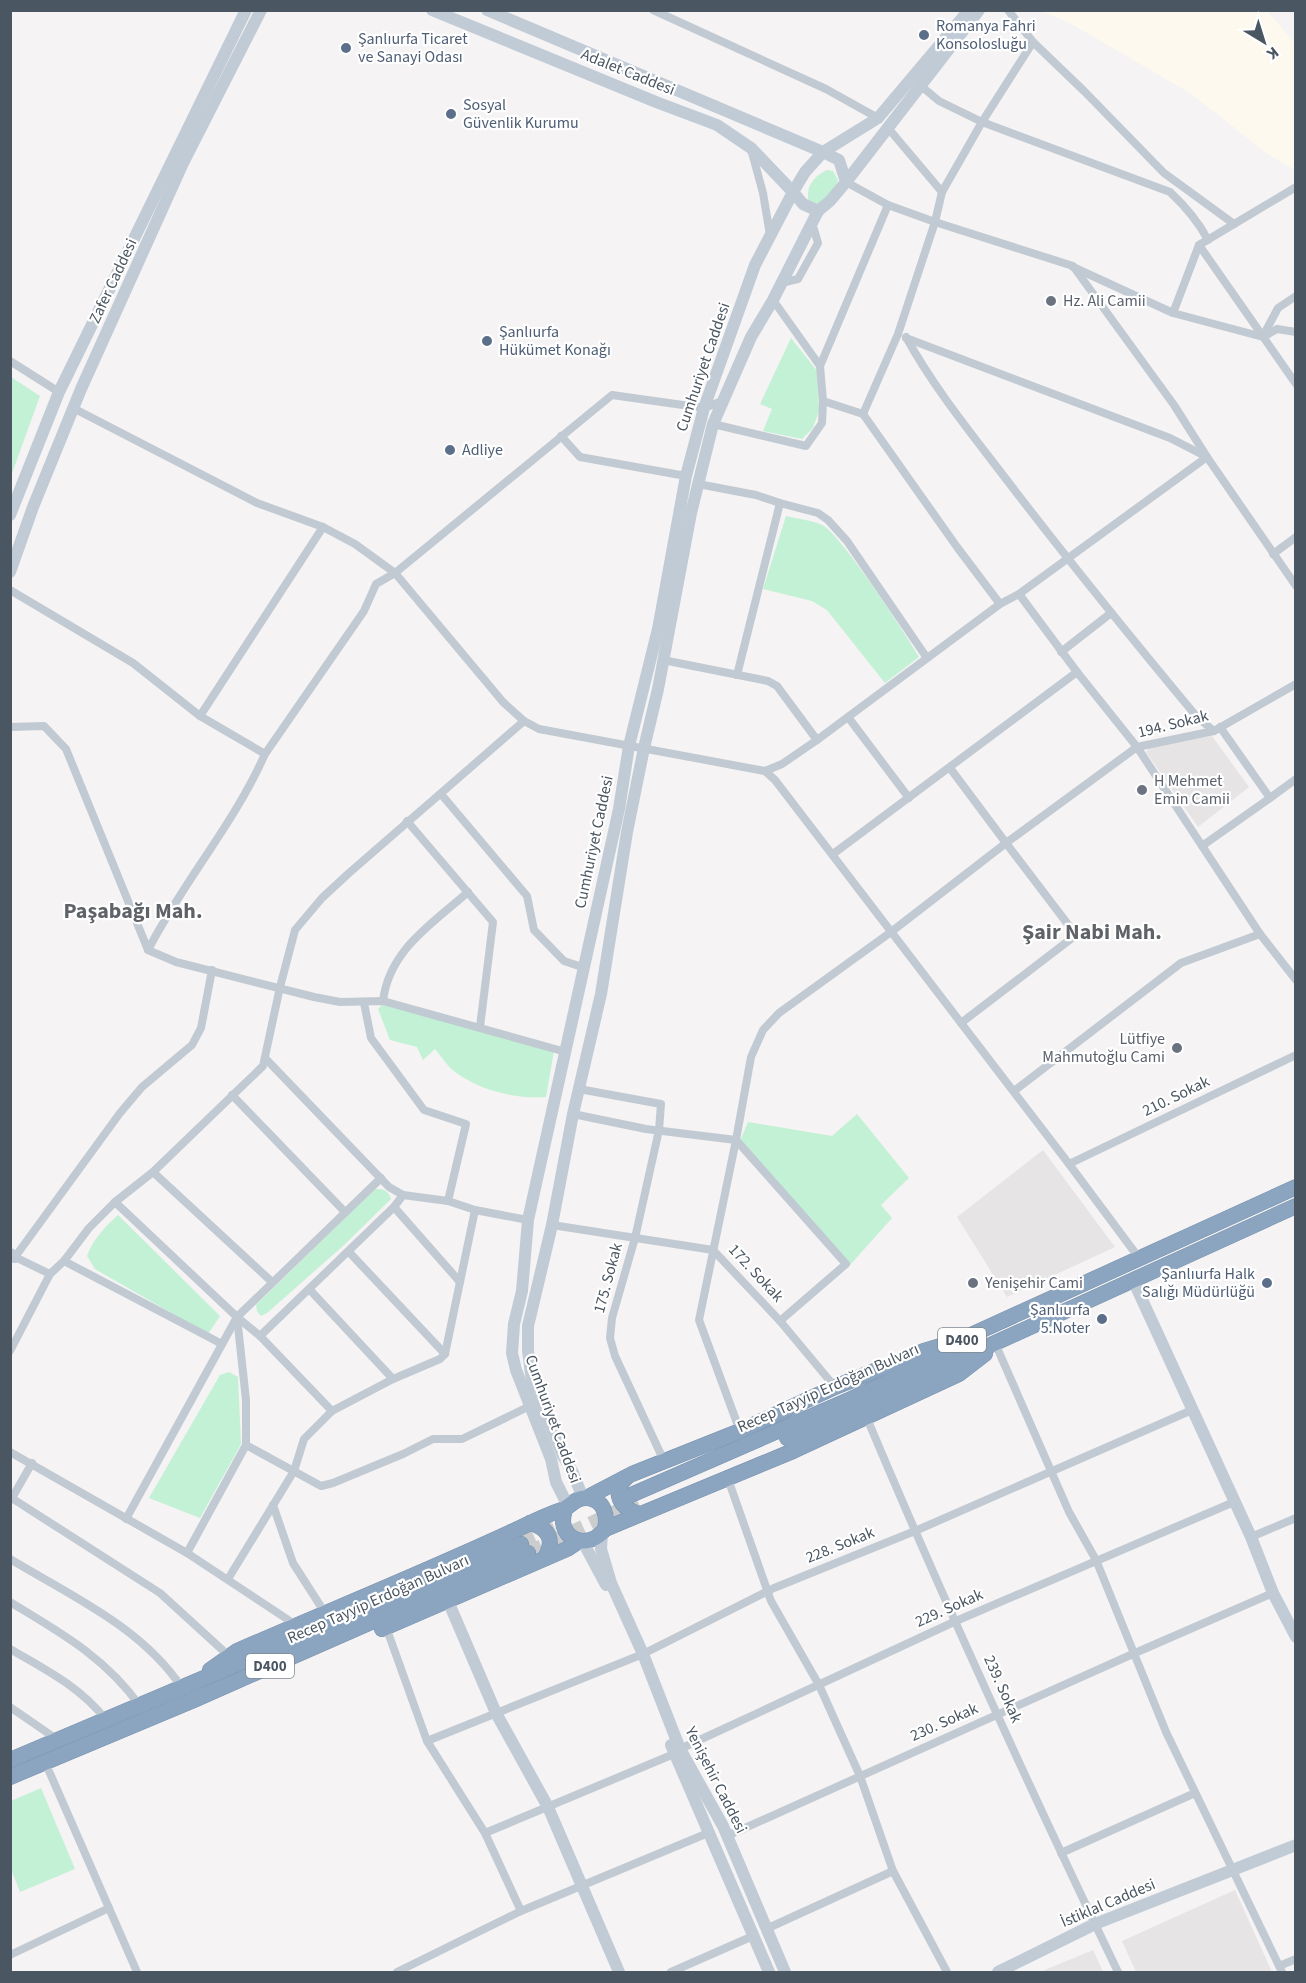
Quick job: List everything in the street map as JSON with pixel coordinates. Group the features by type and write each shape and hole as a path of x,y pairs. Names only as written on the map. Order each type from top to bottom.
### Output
{"highway":[{"name":"Recep Tayyip Erdoğan Bulvarı","path":"636,1504 939,1358 960,1340 1296,1187"},
{"name":"Recep Tayyip Erdoğan Bulvarı","path":"636,1504 861,1407 994,1343 1296,1206"},
{"path":"188,1685 229,1656 567,1507 632,1474 741,1431 835,1387 924,1351 960,1340"},
{"path":"632,1474 618,1486 618,1496 626,1508 728,1479 959,1374 982,1358 994,1343"},
{"path":"585,1498 600,1503 604,1509 606,1516 604,1531"},
{"path":"196,1699 325,1653 581,1542 594,1540 636,1504"},
{"path":"567,1507 563,1520 564,1527 567,1534 581,1542"},
{"path":"530,1523 545,1529 549,1536 550,1550 545,1558"},
{"name":"Recep Tayyip Erdoğan Bulvarı","path":"10,1777 196,1699 524,1548 59,1740 12,1757"}],"main road":[{"name":"Zafer Caddesi","path":"10,515 59,392 246,10"},
{"name":"Zafer Caddesi","path":"10,572 33,507 73,408 183,164 261,10"},
{"name":"Adalet Caddesi","path":"432,10 717,125 751,148 815,217"},
{"name":"Adalet Caddesi","path":"487,10 823,152"},
{"path":"823,152 878,118 969,10"},
{"path":"846,182 980,10"},
{"path":"823,152 839,160 846,182"},
{"name":"Cumhuriyet Caddesi","path":"567,1507 556,1482 551,1459 512,1353 514,1324 522,1291 528,1220 619,809 629,746 658,629 686,476 704,408 755,266 771,239 793,192 805,172 823,152"},
{"name":"Cumhuriyet Caddesi","path":"585,1498 563,1456 532,1382 528,1326 601,994 627,832 698,484 713,424 751,337 773,300 815,217 846,182"},
{"path":"1132,1280 1251,1537 1273,1593 1296,1636"},
{"name":"Yenişehir Caddesi","path":"604,1531 601,1549 611,1583 708,1833 769,1972"},
{"name":"Yenişehir Caddesi","path":"581,1542 640,1655"},
{"path":"448,1601 496,1713 548,1807 619,1972"},
{"name":"Yenişehir Caddesi","path":"677,1752 727,1836 785,1972"},
{"name":"İstiklal Caddesi","path":"998,1972 1095,1924 1296,1845"}],"street":[{"path":"653,10 826,89 878,118"},
{"path":"1008,10 1033,42 1164,173 1234,224"},
{"path":"863,414 902,336 942,192 982,122 1033,42"},
{"path":"921,86 939,101 982,122 1170,192 1184,205 1208,240"},
{"path":"888,128 942,192"},
{"path":"751,148 763,193 771,239"},
{"path":"846,182 888,205 1073,266 1173,313 1263,337 1277,328 1296,332"},
{"path":"1173,313 1199,245 1296,187"},
{"path":"713,424 806,446 822,423 820,366 888,205"},
{"path":"1199,245 1296,384"},
{"path":"1073,266 1174,405 1296,586"},
{"path":"1263,337 1278,308 1296,296"},
{"path":"773,300 820,366"},
{"path":"902,336 1170,438 1207,457"},
{"path":"902,336 952,408 1067,559 1197,717 1217,729 1270,798"},
{"path":"10,361 59,392"},
{"path":"148,950 167,914 212,850 254,780 265,754 364,611 376,584 395,573 612,395 704,408 722,401"},
{"path":"823,401 863,414 1000,604"},
{"path":"73,408 257,503 323,527 355,544 395,573 502,702 524,721 539,729 765,771 775,780 832,854 1139,1258"},
{"path":"561,436 580,457 686,476"},
{"path":"765,771 782,764 817,740 1000,604 1019,594 1207,457"},
{"path":"698,484 756,495 818,513 828,520 847,542 927,658"},
{"path":"737,675 780,503"},
{"path":"200,716 323,527"},
{"path":"1273,554 1296,537"},
{"path":"10,590 133,663 200,716 265,754"},
{"path":"1019,594 1061,652 1137,747 1260,934 1296,980"},
{"path":"1061,652 1111,613"},
{"path":"663,660 768,681 777,686 817,740"},
{"path":"832,854 1077,672"},
{"name":"194. Sokak","path":"741,1431 699,1320 751,1057 763,1030 779,1013 1137,747 1217,729 1296,684"},
{"path":"848,717 909,798"},
{"path":"10,1351 50,1274 64,1260 88,1228 115,1202 153,1172 263,1066 279,987 295,930 322,898 407,821 524,721"},
{"path":"10,727 44,726 66,749 148,950 176,962 340,1002 383,1001 566,1052"},
{"path":"950,768 1076,935 961,1023"},
{"path":"1202,846 1296,779"},
{"path":"441,794 527,896 534,930 564,962 585,968"},
{"path":"407,821 493,922 480,1027"},
{"path":"383,1001 385,984 398,957 409,944 468,892"},
{"path":"1014,1091 1181,963 1260,934"},
{"path":"50,1274 13,1255 142,1087 192,1045 201,1028 212,970"},
{"path":"364,1003 371,1038 424,1110 466,1124 448,1201"},
{"name":"210. Sokak","path":"1069,1164 1296,1055"},
{"path":"265,1058 388,1187 403,1195 448,1201 475,1210 528,1220"},
{"name":"175. Sokak","path":"579,1089 661,1104 659,1130 635,1238 612,1318 610,1338 615,1356 664,1461"},
{"path":"232,1095 345,1212"},
{"path":"573,1114 646,1129 736,1140 846,1264 780,1321"},
{"path":"153,1172 272,1282"},
{"path":"126,1519 237,1317 381,1178"},
{"path":"260,1336 349,1252 403,1195"},
{"path":"115,1202 260,1336 332,1411"},
{"path":"394,1207 460,1282"},
{"path":"228,1579 294,1470 304,1439 332,1411 393,1379 440,1359 445,1354 475,1210"},
{"name":"172. Sokak","path":"552,1225 713,1250 780,1321 835,1387"},
{"path":"349,1252 445,1354"},
{"path":"64,1260 222,1344"},
{"path":"310,1290 393,1379"},
{"path":"187,1553 246,1445 246,1400 237,1317"},
{"path":"994,1343 1069,1512 1096,1560 1166,1732 1280,1969 1296,1959"},
{"path":"246,1445 321,1486 333,1483 433,1439 462,1439 530,1406"},
{"name":"228. Sokak","path":"427,1741 640,1655 768,1591 915,1531 1192,1410"},
{"name":"239. Sokak","path":"866,1416 915,1531 1061,1853 1118,1972"},
{"path":"10,1452 187,1553 296,1625"},
{"path":"32,1463 11,1497 160,1593 229,1656"},
{"path":"728,1479 771,1601 819,1685 860,1776 893,1871 947,1972"},
{"name":"229. Sokak","path":"485,1833 677,1752 956,1621 1234,1502"},
{"path":"273,1505 293,1563 325,1613"},
{"path":"1251,1537 1296,1518"},
{"path":"10,1559 111,1620 188,1685"},
{"name":"230. Sokak","path":"727,1836 1273,1593"},
{"path":"10,1602 96,1657 112,1671 140,1706"},
{"path":"386,1627 427,1741 485,1833 521,1911"},
{"path":"10,1649 63,1679 106,1720"},
{"path":"10,1707 59,1740"},
{"path":"45,1761 137,1972"},
{"path":"1061,1853 1195,1793"},
{"path":"398,1972 521,1911 708,1833"},
{"path":"766,1929 893,1871"},
{"path":"10,1955 109,1908"},
{"path":"671,1972 753,1936"}],"shaded area":[{"path":"1040,11 1267,11 1295,43 1295,170 1269,155 1190,93 1068,22"},
{"path":"1212,736 1249,787 1198,827 1146,752 1150,747"},
{"path":"1043,1150 1115,1247 1007,1297 957,1217"},
{"path":"1235,1890 1272,1972 1136,1972 1122,1941"},
{"path":"1093,1950 1103,1972 1040,1972"}],"green space":[{"path":"827,170 833,171 838,180 834,191 818,204 809,203 808,192 811,183"},
{"path":"791,338 818,372 819,411 813,428 802,439 763,431 772,409 760,404"},
{"path":"11,377 40,396 11,476"},
{"path":"786,516 818,523 831,532 873,586 919,657 885,683 827,610 812,601 763,589"},
{"path":"383,1004 554,1051 546,1097 500,1093 478,1085 455,1072 435,1049 423,1060 417,1047 390,1040 378,1009"},
{"path":"857,1114 909,1178 881,1205 892,1218 850,1265 740,1141 748,1122 832,1136"},
{"path":"375,1189 385,1191 391,1199 343,1246 261,1316 256,1305"},
{"path":"118,1215 220,1316 208,1334 95,1269 87,1256 100,1234"},
{"path":"229,1372 238,1377 241,1444 200,1518 149,1498 220,1375"},
{"path":"41,1788 75,1869 20,1892 11,1869 11,1801"}],"tunnel":[{"path":"528,1553 638,1502"},
{"path":"521,1544 555,1529"}],"place":[{"name":"Romanya Fahri Konsolosluğu","path":"924,35"},
{"name":"Şanlıurfa Ticaret ve Sanayi Odası","path":"346,48"},
{"name":"Sosyal Güvenlik Kurumu","path":"451,114"},
{"name":"Hz. Ali Camii","path":"1051,301"},
{"name":"Şanlıurfa Hükümet Konağı","path":"487,341"},
{"name":"Adliye","path":"450,450"},
{"name":"H Mehmet Emin Camii","path":"1142,790"},
{"name":"Lütfiye Mahmutoğlu Cami","path":"1177,1048"},
{"name":"Yenişehir Cami","path":"973,1283"},
{"name":"Şanlıurfa Halk Salığı Müdürlüğü","path":"1267,1283"},
{"name":"Şanlıurfa 5.Noter","path":"1102,1319"}],"district":[{"name":"Paşabağı Mah.","path":"133,911"},
{"name":"Şair Nabi Mah.","path":"1092,932"}]}
